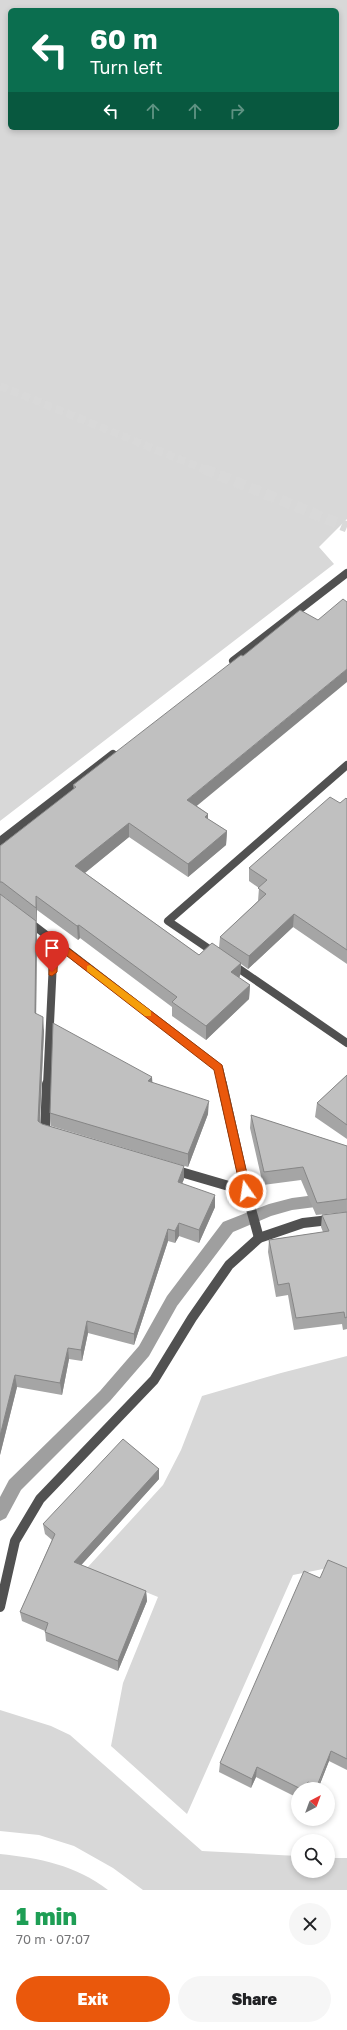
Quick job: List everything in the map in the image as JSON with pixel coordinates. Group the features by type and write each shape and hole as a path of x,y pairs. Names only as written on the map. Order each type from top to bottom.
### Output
{"street":[{"path":"227,666 347,573"},
{"path":"0,841 120,748"},
{"path":"347,765 168,921 347,1043"},
{"path":"18,913 219,1068 246,1191 259,1238"},
{"path":"54,941 45,1131 60,1135"},
{"path":"164,1167 246,1191"},
{"path":"0,1607 15,1541 40,1499 154,1380 192,1318 229,1265 259,1238 303,1223 347,1218"}],"shaded area":[{"path":"0,0 347,0 347,519 319,547 334,564 0,821"},
{"path":"347,1356 347,1567 333,1567 293,1575 187,1814 111,1746 123,1683 158,1597 87,1568 163,1485 181,1450 202,1396"},
{"path":"0,1710 51,1726 70,1735 202,1851 291,1856 291,1878 335,1878 335,1858 347,1858 347,1890 143,1890 113,1868 74,1846 39,1835 0,1831"},
{"path":"0,1854 57,1864 83,1874 108,1890 0,1890"}],"building":[{"path":"343,599 347,602 347,669 187,800 208,814 205,817 227,831 188,864 129,823 75,866 199,955 212,943 241,963 231,972 250,985 206,1026 172,1002 177,997 79,925 77,926 36,896 36,908 0,882 0,846 76,787 73,785 241,655 243,656 300,610 318,620"},
{"path":"330,797 340,803 346,798 347,799 347,950 294,914 249,956 220,937 266,894 258,888 267,880 249,868"},
{"path":"0,894 36,921 35,1013 43,1017 38,1121 42,1124 184,1166 178,1182 215,1195 199,1230 179,1223 175,1231 168,1229 134,1334 87,1321 81,1350 68,1348 60,1383 15,1375 0,1436"},
{"path":"53,1023 152,1077 148,1081 209,1101 188,1154 50,1113"},
{"path":"347,1075 347,1125 317,1103"},
{"path":"251,1115 347,1146 347,1199 317,1203 303,1167 264,1172"},
{"path":"347,1212 347,1317 345,1318 344,1312 296,1318 289,1283 278,1285 269,1240 329,1231 322,1215"},
{"path":"123,1439 159,1469 74,1562 146,1591 118,1661 45,1632 48,1623 20,1612 55,1534 43,1524"},
{"path":"328,1560 347,1568 347,1759 331,1751 319,1782 291,1782 291,1784 257,1767 252,1779 220,1763 304,1571 320,1578"}],"waterway":[{"path":"0,1513 15,1485 105,1396 144,1351 172,1301 228,1227 269,1210 292,1204 347,1197"}],"tunnel":[{"path":"0,386 206,470"},
{"path":"204,469 347,527"}],"slow traffic":[{"path":"90,969 148,1013"}],"route":[{"path":"52,972 54,941 219,1068 246,1191"}]}
